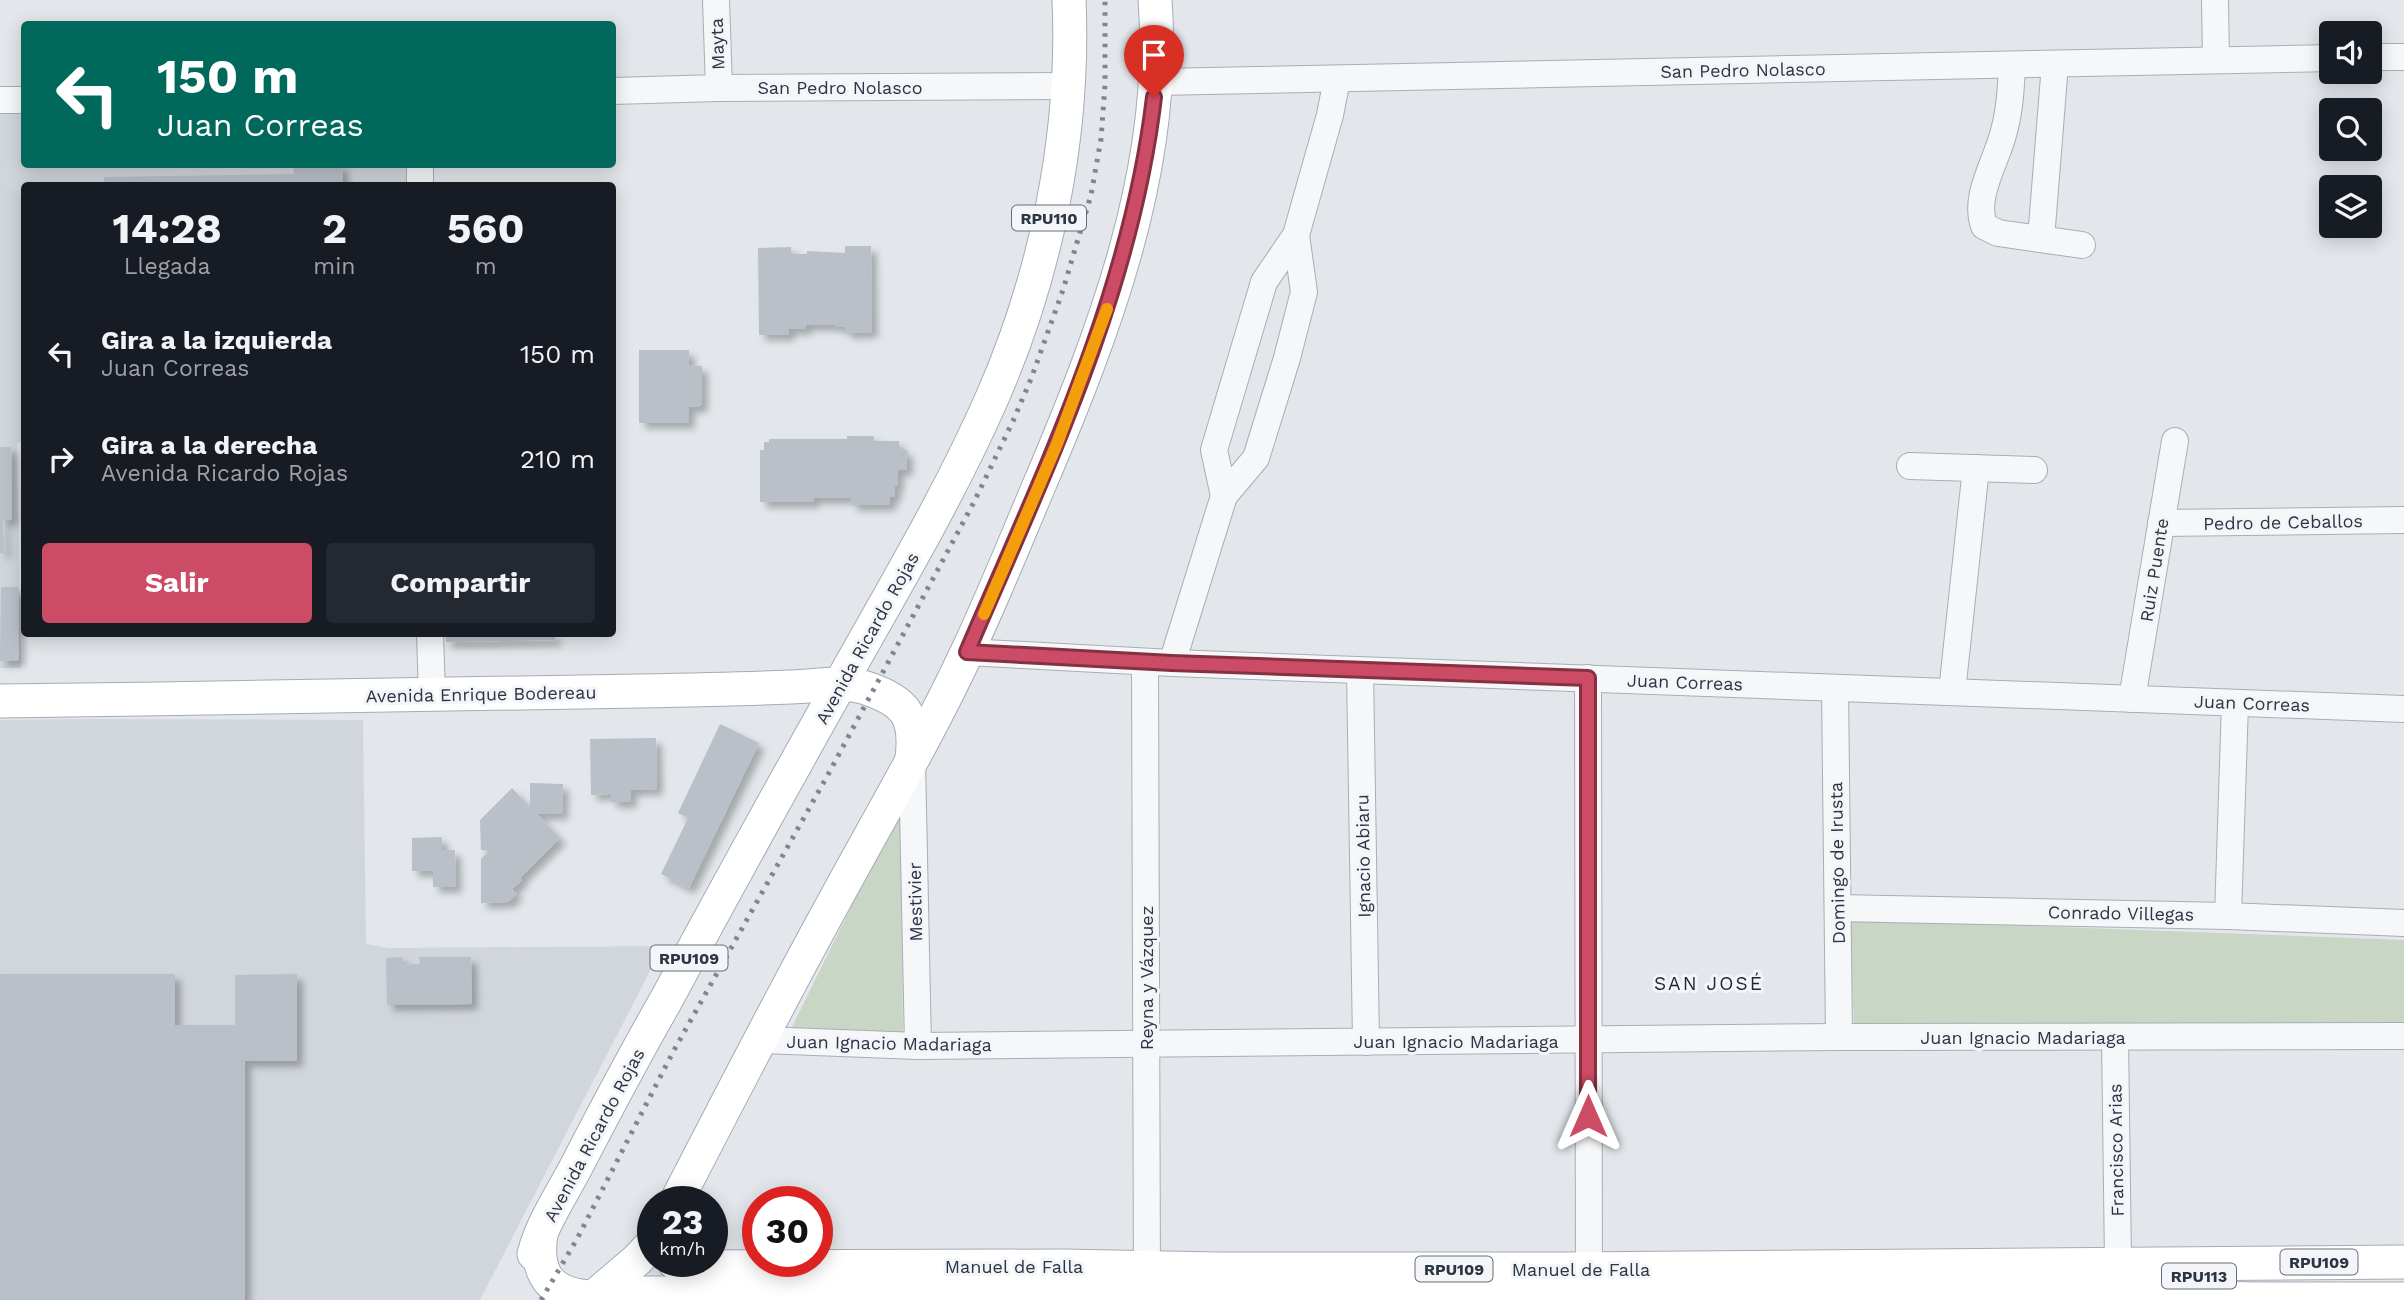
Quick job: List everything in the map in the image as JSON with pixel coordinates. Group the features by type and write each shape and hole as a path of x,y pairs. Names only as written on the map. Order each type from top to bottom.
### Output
{"main road":[{"name":"Avenida Ricardo Rojas","path":"547,1300 536,1284 534,1272 534,1255 541,1234 647,1034 903,575 966,454 1015,341 1029,299 1048,223 1060,154 1068,86 1069,0"},
{"path":"684,1186 759,1040 967,652 1057,444 1102,324 1137,202 1156,82 1155,0"},
{"name":"Avenida Enrique Bodereau","path":"0,701 432,696 840,684 872,691 904,709 912,724 912,758"},
{"name":"Avenida Ricardo Rojas","path":"541,1234 539,1262 548,1279 574,1294 592,1298"},
{"path":"592,1298 637,1260"},
{"name":"Manuel de Falla","path":"728,1268 1147,1280 1219,1288 1589,1282 2128,1263 2404,1262"},
{"name":"RPU113","path":"2128,1263 2264,1295"},
{"path":"2264,1295 2404,1278"},
{"name":"Manuel de Falla","path":"592,1298 631,1293 1147,1280"},
{"name":"Manuel de Falla","path":"1589,1282 1845,1297 2082,1291 2404,1298"}],"street":[{"name":"Mayta","path":"716,0 719,88"},
{"path":"2215,0 2216,60"},
{"path":"2382,57 2404,57"},
{"name":"San Pedro Nolasco","path":"1156,82 2319,58"},
{"path":"2041,239 2055,64"},
{"path":"2012,65 2005,130 1979,212 1984,226 1998,233 2082,245"},
{"path":"1224,495 1214,450 1264,282 1296,235 1330,115 1337,79"},
{"name":"San Pedro Nolasco","path":"616,91 1068,86"},
{"path":"0,100 21,100"},
{"path":"1172,663 1224,495 1256,457 1287,358 1304,292 1296,235"},
{"name":"Ruiz Puente","path":"2132,699 2175,441"},
{"path":"1910,466 2034,470"},
{"path":"1952,692 1976,468"},
{"name":"Pedro de Ceballos","path":"2161,523 2404,520"},
{"path":"430,637 432,696"},
{"name":"Juan Correas","path":"967,652 1145,662 2404,709"},
{"name":"Reyna y Vázquez","path":"1145,662 1147,1280"},
{"name":"Ignacio Abiaru","path":"1360,670 1366,1042"},
{"path":"1588,678 1589,1282"},
{"name":"Domingo de Irusta","path":"1835,688 1839,1037"},
{"path":"2228,916 2235,703"},
{"name":"Mestivier","path":"912,758 918,1046"},
{"name":"Conrado Villegas","path":"1838,908 2228,916 2404,923"},
{"name":"Juan Ignacio Madariaga","path":"759,1040 918,1046 1839,1037 2404,1036"},
{"name":"Francisco Arias","path":"2115,1037 2128,1263"}],"shaded area":[{"path":"21,111 21,168 408,168 409,182 21,182 21,442 17,443 21,668 0,668 0,112"},
{"path":"0,720 363,720 366,944 389,948 663,946 480,1300 0,1300"}],"green space":[{"path":"901,806 903,1036 788,1035"},
{"path":"1849,919 2404,940 2404,1022 2369,1025 1854,1024"}],"building":[{"path":"293,168 342,168 343,182 104,182 104,177 294,174"},
{"path":"845,246 871,246 872,332 845,333 845,327 806,325 806,329 789,329 789,335 759,335 758,248 791,247 791,254 807,254 807,251 845,253"},
{"path":"639,350 689,350 689,365 702,366 702,404 699,407 689,407 689,423 639,423"},
{"path":"847,436 874,436 874,441 899,441 900,450 907,450 907,470 898,470 898,486 895,486 895,497 890,497 890,505 851,505 851,498 814,498 814,502 760,502 760,450 764,450 764,442 769,442 769,439 847,439"},
{"path":"0,447 11,447 12,520 3,520 4,553 0,553"},
{"path":"1,587 18,587 19,660 0,661"},
{"path":"446,637 555,637 555,640 446,642"},
{"path":"720,724 759,743 689,888 661,874 688,818 678,813"},
{"path":"656,738 657,789 631,790 631,802 611,802 611,794 591,795 590,739"},
{"path":"530,783 563,784 562,814 537,814 560,838 520,878 522,880 512,889 517,894 508,902 481,903 481,859 490,850 481,850 480,820 512,788 530,807"},
{"path":"442,837 442,850 455,850 456,887 433,887 433,871 412,871 412,838"},
{"path":"403,957 403,965 420,964 419,957 471,957 472,1004 387,1005 386,958"},
{"path":"0,974 175,974 175,1025 235,1025 235,975 297,974 297,1061 245,1061 245,1300 0,1300"}],"railway":[{"path":"541,1300 577,1239 673,1052 830,771 974,502 1013,421 1063,290 1091,195 1101,139 1105,85 1105,0"}],"slow traffic":[{"path":"984,614 1057,444 1107,309"}],"district":[{"name":"SAN JOSÉ","path":"1709,983"}],"route":[{"path":"1154,97 1137,202 1102,324 1057,444 967,652 1172,663 1588,678 1588,1116"}]}
